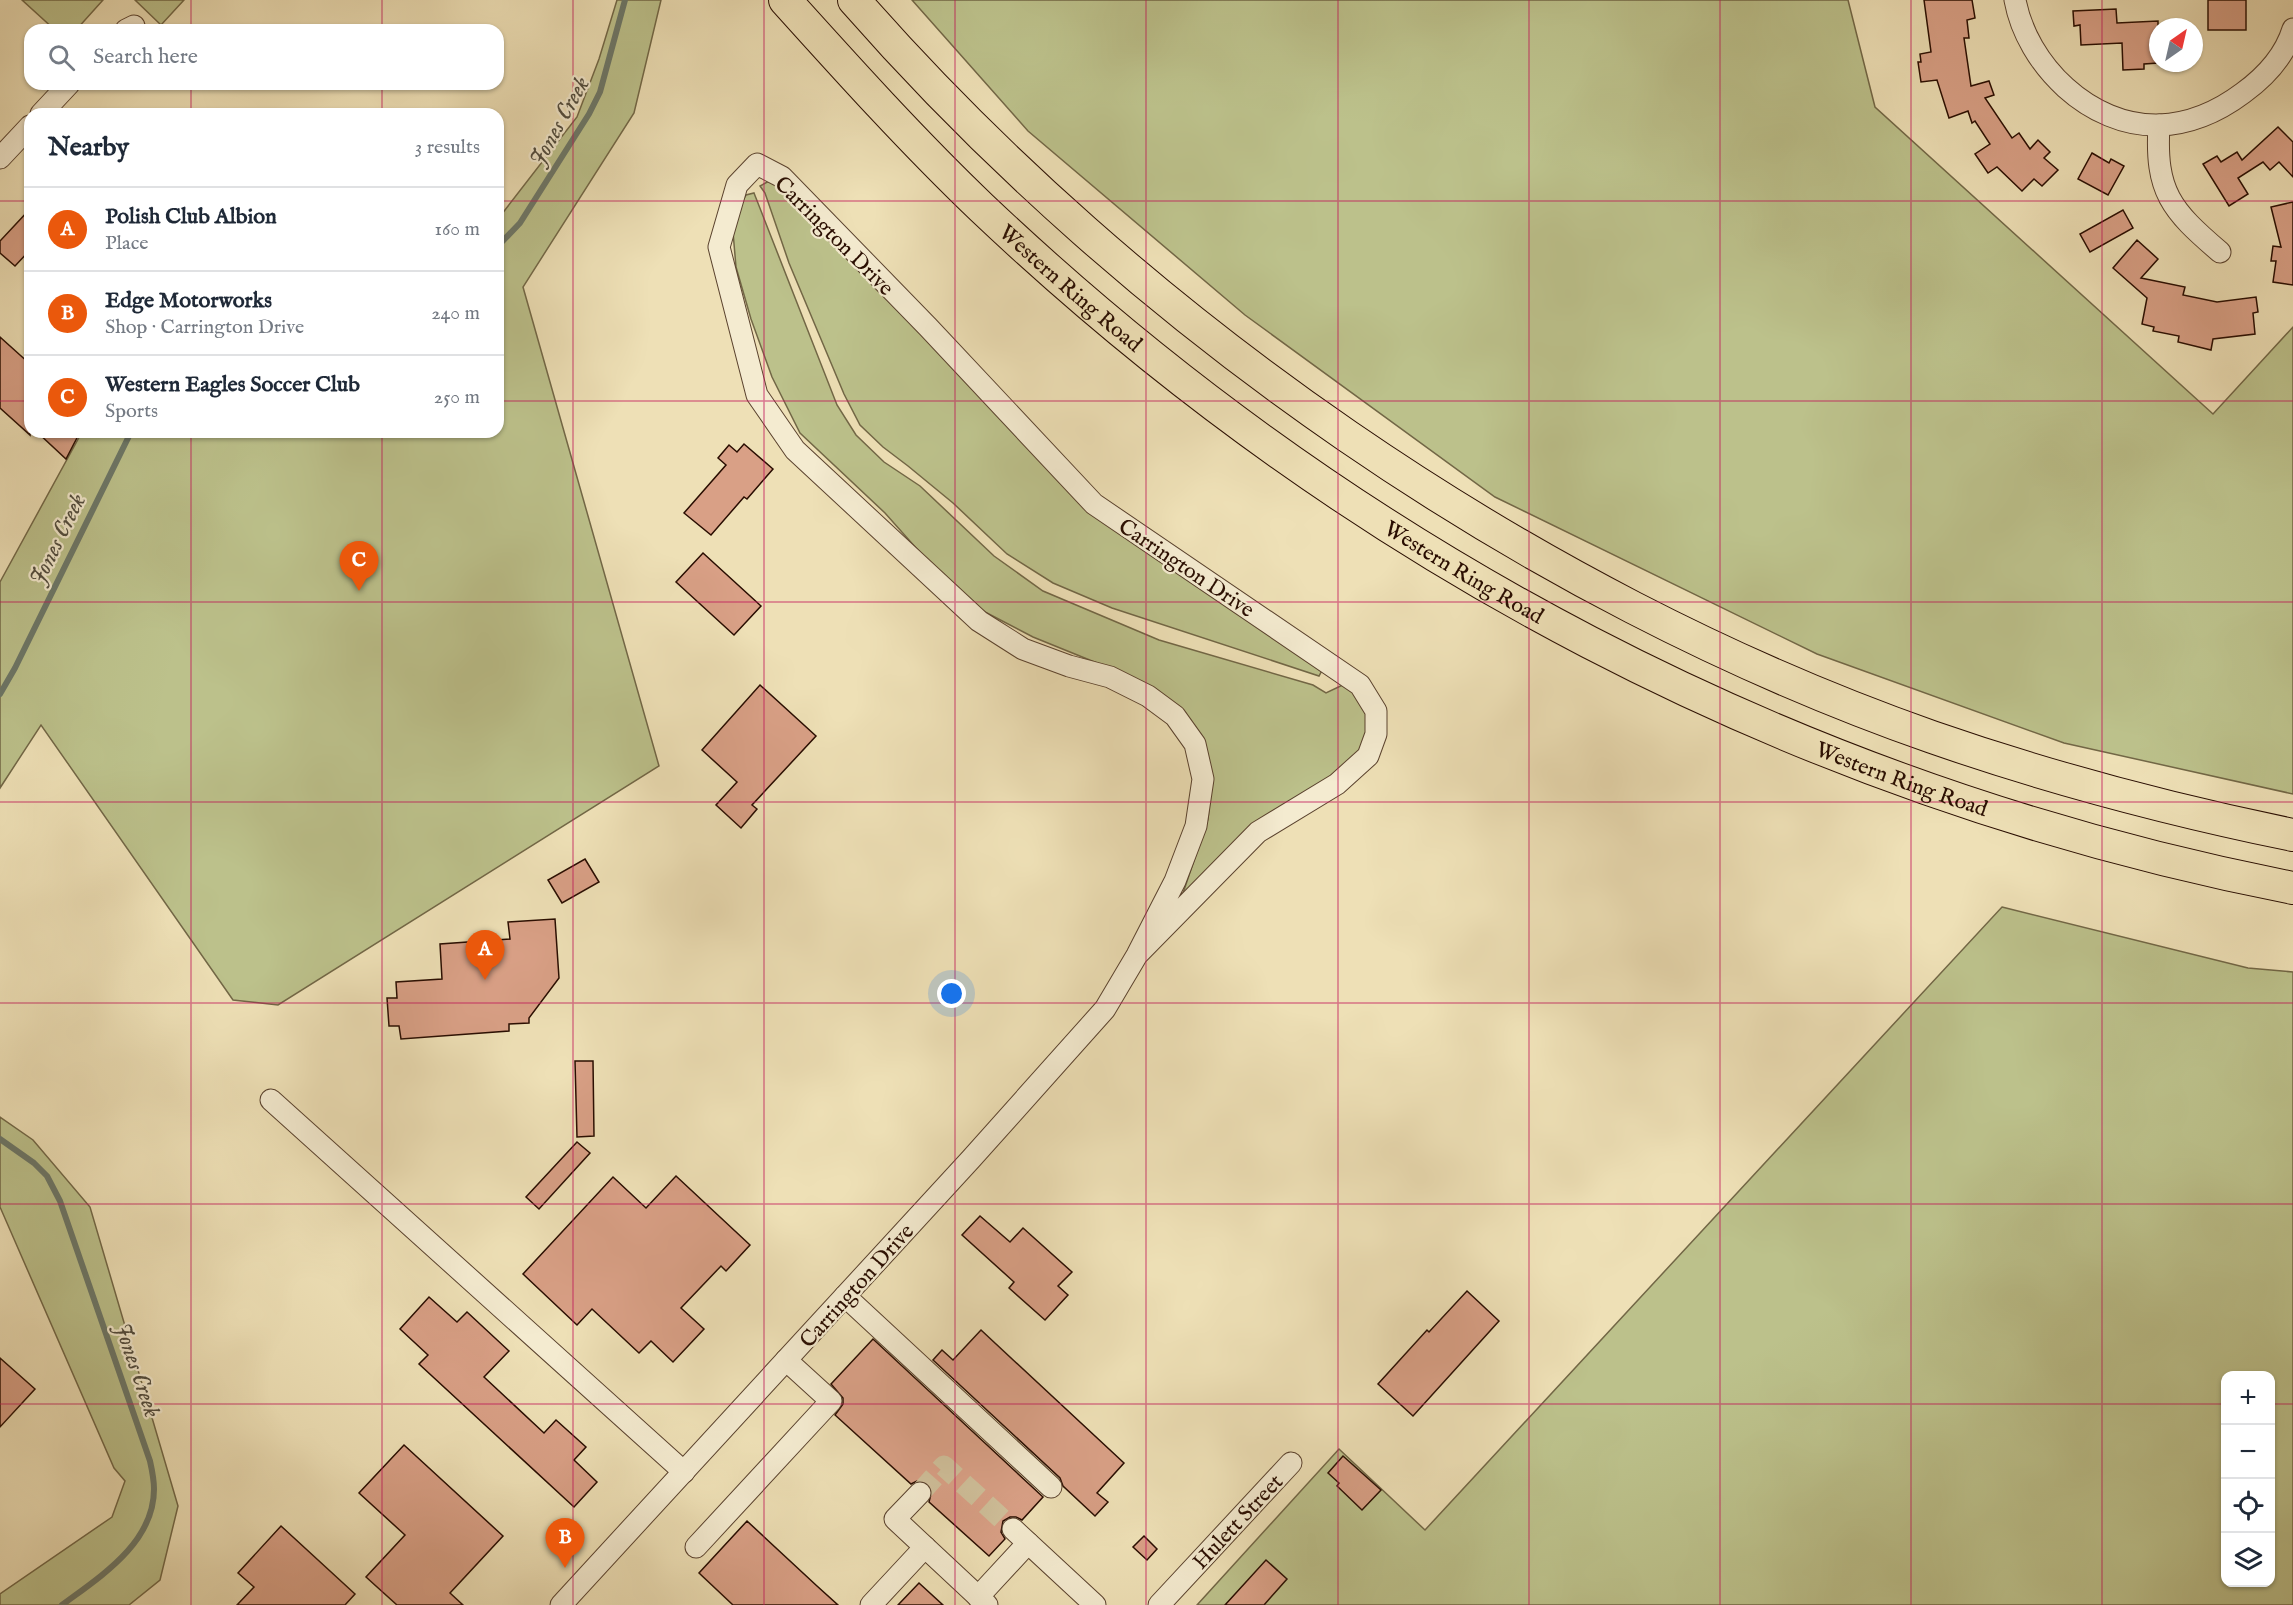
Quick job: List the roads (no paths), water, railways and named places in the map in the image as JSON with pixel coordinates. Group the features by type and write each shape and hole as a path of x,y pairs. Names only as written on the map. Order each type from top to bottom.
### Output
{"highway":[{"name":"Western Ring Road","path":"785,0 880,105 956,182 1098,312 1278,452 1404,537 1474,580 1616,657 1731,712 1883,774 2012,818 2109,846 2293,888"},
{"path":"854,0 897,48 999,152 1070,218 1165,299 1239,358 1353,439 1512,540 1656,619 1795,683 1897,724 2075,782 2179,810 2293,834"}],"street":[{"path":"2015,0 2029,41 2051,75 2068,91 2097,109 2126,120 2159,125 2195,119 2226,106 2255,84 2275,63 2293,29"},
{"path":"47,108 63,90"},
{"path":"2159,125 2157,150 2161,180 2168,196 2187,223 2220,252"},
{"path":"0,158 24,132"},
{"name":"Carrington Drive","path":"561,1605 1073,1048 1105,1009 1176,881 1196,826 1203,779 1196,744 1175,716 1148,696 1110,677 1069,666 1023,649 979,621 795,450 757,395 719,247 737,185 757,164 782,177 936,335 1094,504 1360,685 1376,711 1376,734 1368,756 1337,784 1257,832 1137,955"},
{"path":"271,1100 684,1472"},
{"path":"845,1296 1051,1487"},
{"path":"696,1547 831,1401 786,1360"},
{"name":"Hulett Street","path":"1159,1605 1291,1463"},
{"path":"920,1492 895,1519 984,1603 1021,1536 1095,1605"},
{"path":"871,1605 925,1547"}],"waterway":[{"name":"Jones Creek","path":"504,240 520,223 589,114 600,92 625,0"},
{"name":"Jones Creek","path":"0,694 128,438"},
{"name":"Jones Creek","path":"0,1139 34,1163 47,1176 60,1201 150,1461 153,1479 152,1508 135,1542 108,1570 62,1605"}],"tunnel":[{"path":"920,1493 944,1466 1013,1529"}],"place":[{"name":"Western Eagles Soccer Club","path":"359,591"},
{"name":"Polish Club Albion","path":"485,980"},
{"name":"Edge Motorworks","path":"565,1568"}]}
